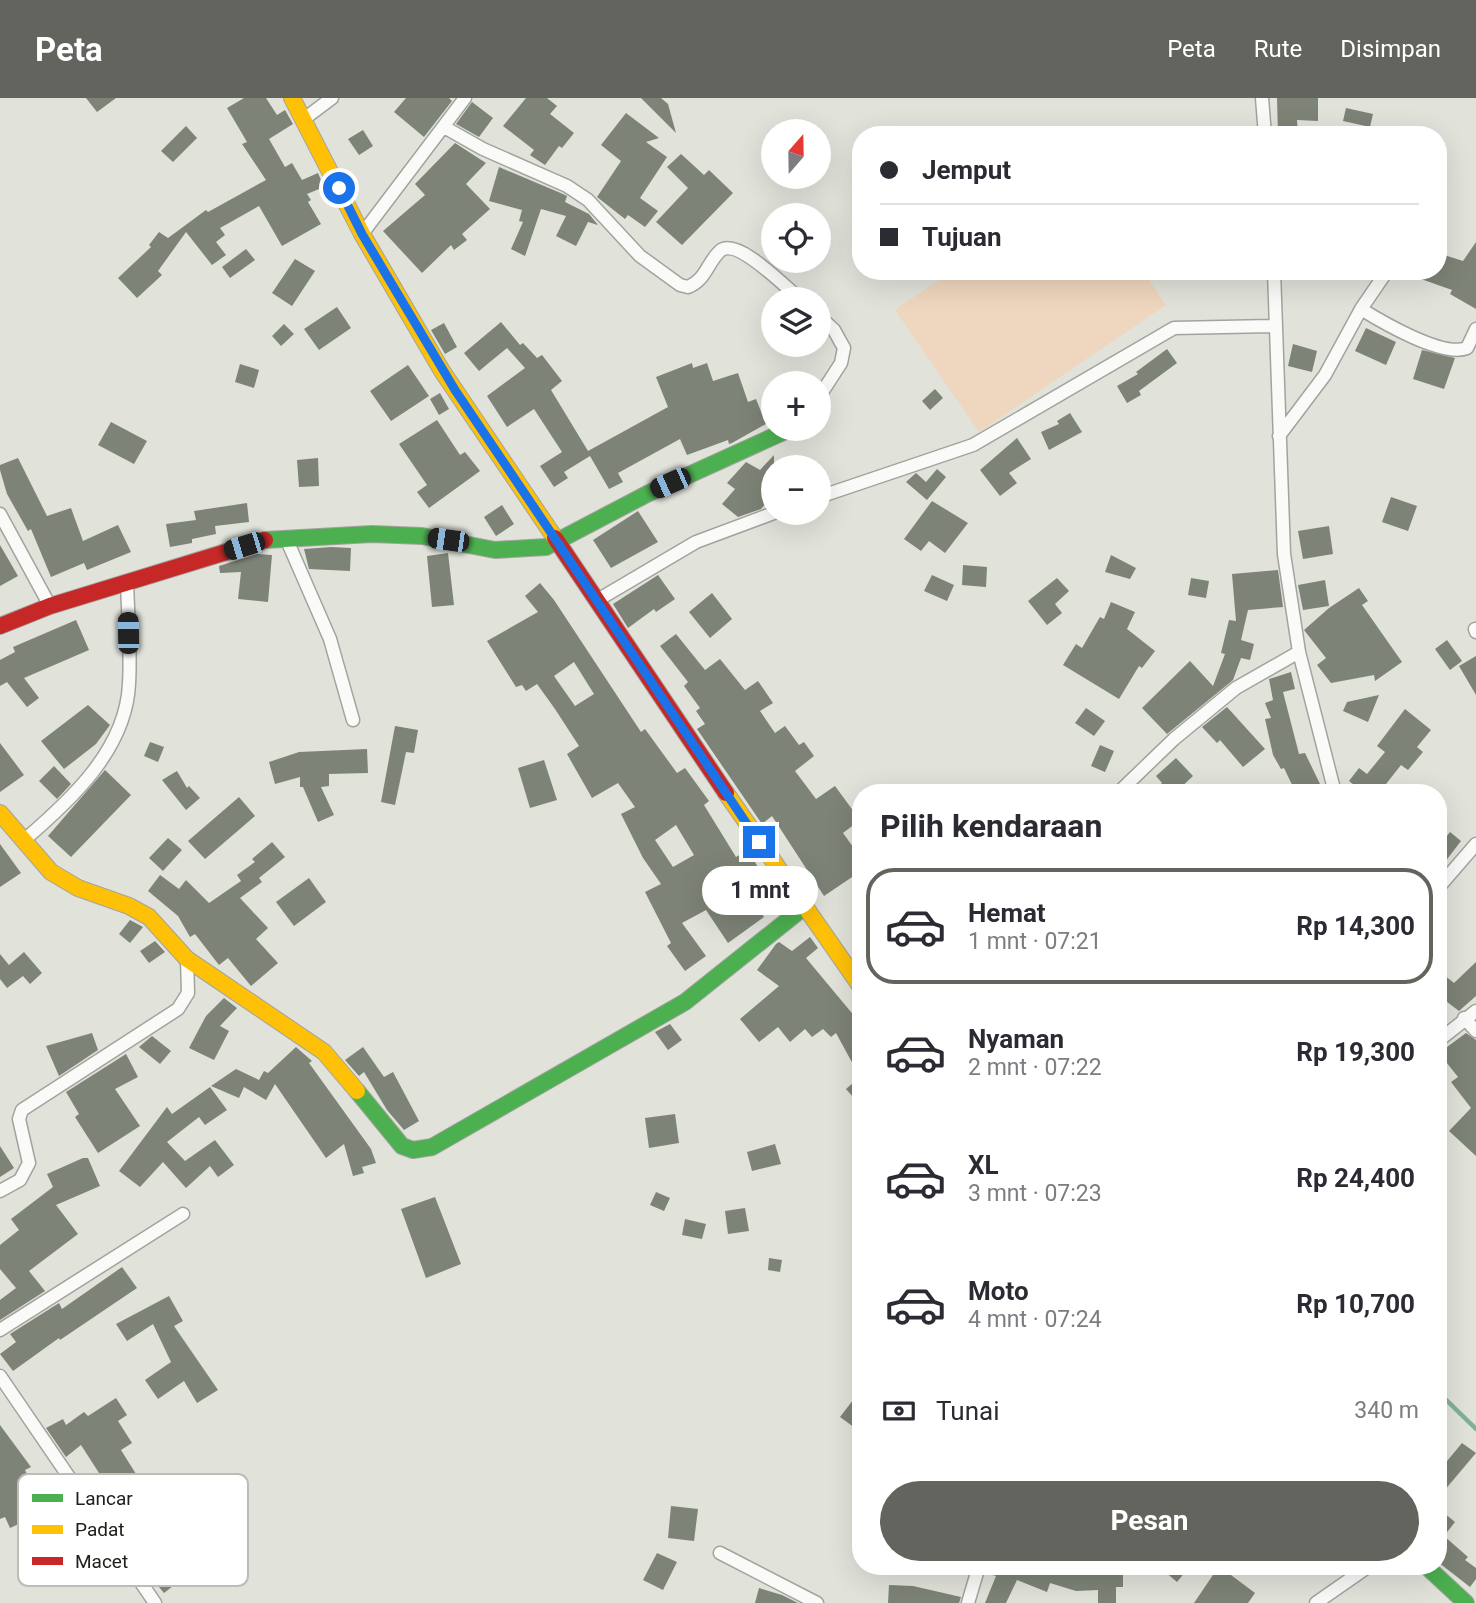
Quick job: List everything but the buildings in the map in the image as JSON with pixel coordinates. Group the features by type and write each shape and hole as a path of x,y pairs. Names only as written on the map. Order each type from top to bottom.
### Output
{"street":[{"path":"292,98 362,234 442,371 803,908 852,975"},
{"path":"304,120 332,98"},
{"path":"362,234 465,98"},
{"path":"1262,98 1264,126"},
{"path":"444,127 483,149 567,186 589,200 640,256 680,285 688,287 700,281 720,251 731,248 745,253 786,287"},
{"path":"1274,280 1284,554 1299,652 1333,784"},
{"path":"1279,436 1325,375 1361,309 1381,280"},
{"path":"1361,309 1400,334 1456,350 1467,348 1476,329"},
{"path":"831,493 973,445 1174,328 1276,326"},
{"path":"831,327 844,348 841,363 831,378"},
{"path":"0,626 50,606 267,539 372,534 422,536 495,550 526,550 555,542 647,494 764,441"},
{"path":"0,514 50,606"},
{"path":"596,601 696,542 761,518"},
{"path":"286,538 330,639 353,720"},
{"path":"23,841 61,809 108,750 120,727 129,685 127,582"},
{"path":"1127,784 1174,739 1236,688 1299,652"},
{"path":"0,813 51,872 78,888 117,901 149,917 187,959 324,1052 394,1140 413,1150 423,1150 685,1002 803,908"},
{"path":"1447,878 1476,844"},
{"path":"0,1191 20,1180 29,1163 19,1119 22,1110 178,1009 188,993 187,959"},
{"path":"1447,1033 1476,1011"},
{"path":"1464,1018 1476,1031"},
{"path":"0,1330 183,1214"},
{"path":"0,1376 67,1474"},
{"path":"720,1553 817,1603"},
{"path":"968,1603 976,1575"},
{"path":"1316,1603 1355,1575"},
{"path":"1436,1575 1466,1603"},
{"path":"143,1586 155,1603"}],"shaded area":[{"path":"939,280 1149,280 1166,305 979,432 895,310"}],"waterway":[{"path":"1447,1401 1476,1429"}],"traffic: fast":[{"path":"265,540 372,534 422,536 495,550 546,547 647,494 764,441"},
{"path":"357,1091 402,1146 413,1150 432,1147 685,1002 803,908"},
{"path":"1436,1575 1466,1603"}],"traffic: slow":[{"path":"292,98 362,234 442,371 555,538"},
{"path":"726,793 852,974"},
{"path":"0,813 51,872 78,888 129,906 149,917 187,959 324,1052 357,1091"}],"traffic: jam":[{"path":"555,538 726,793"},
{"path":"0,626 50,606 265,540"}],"route":[{"path":"339,188 362,234 429,349 504,467 759,842"}]}
